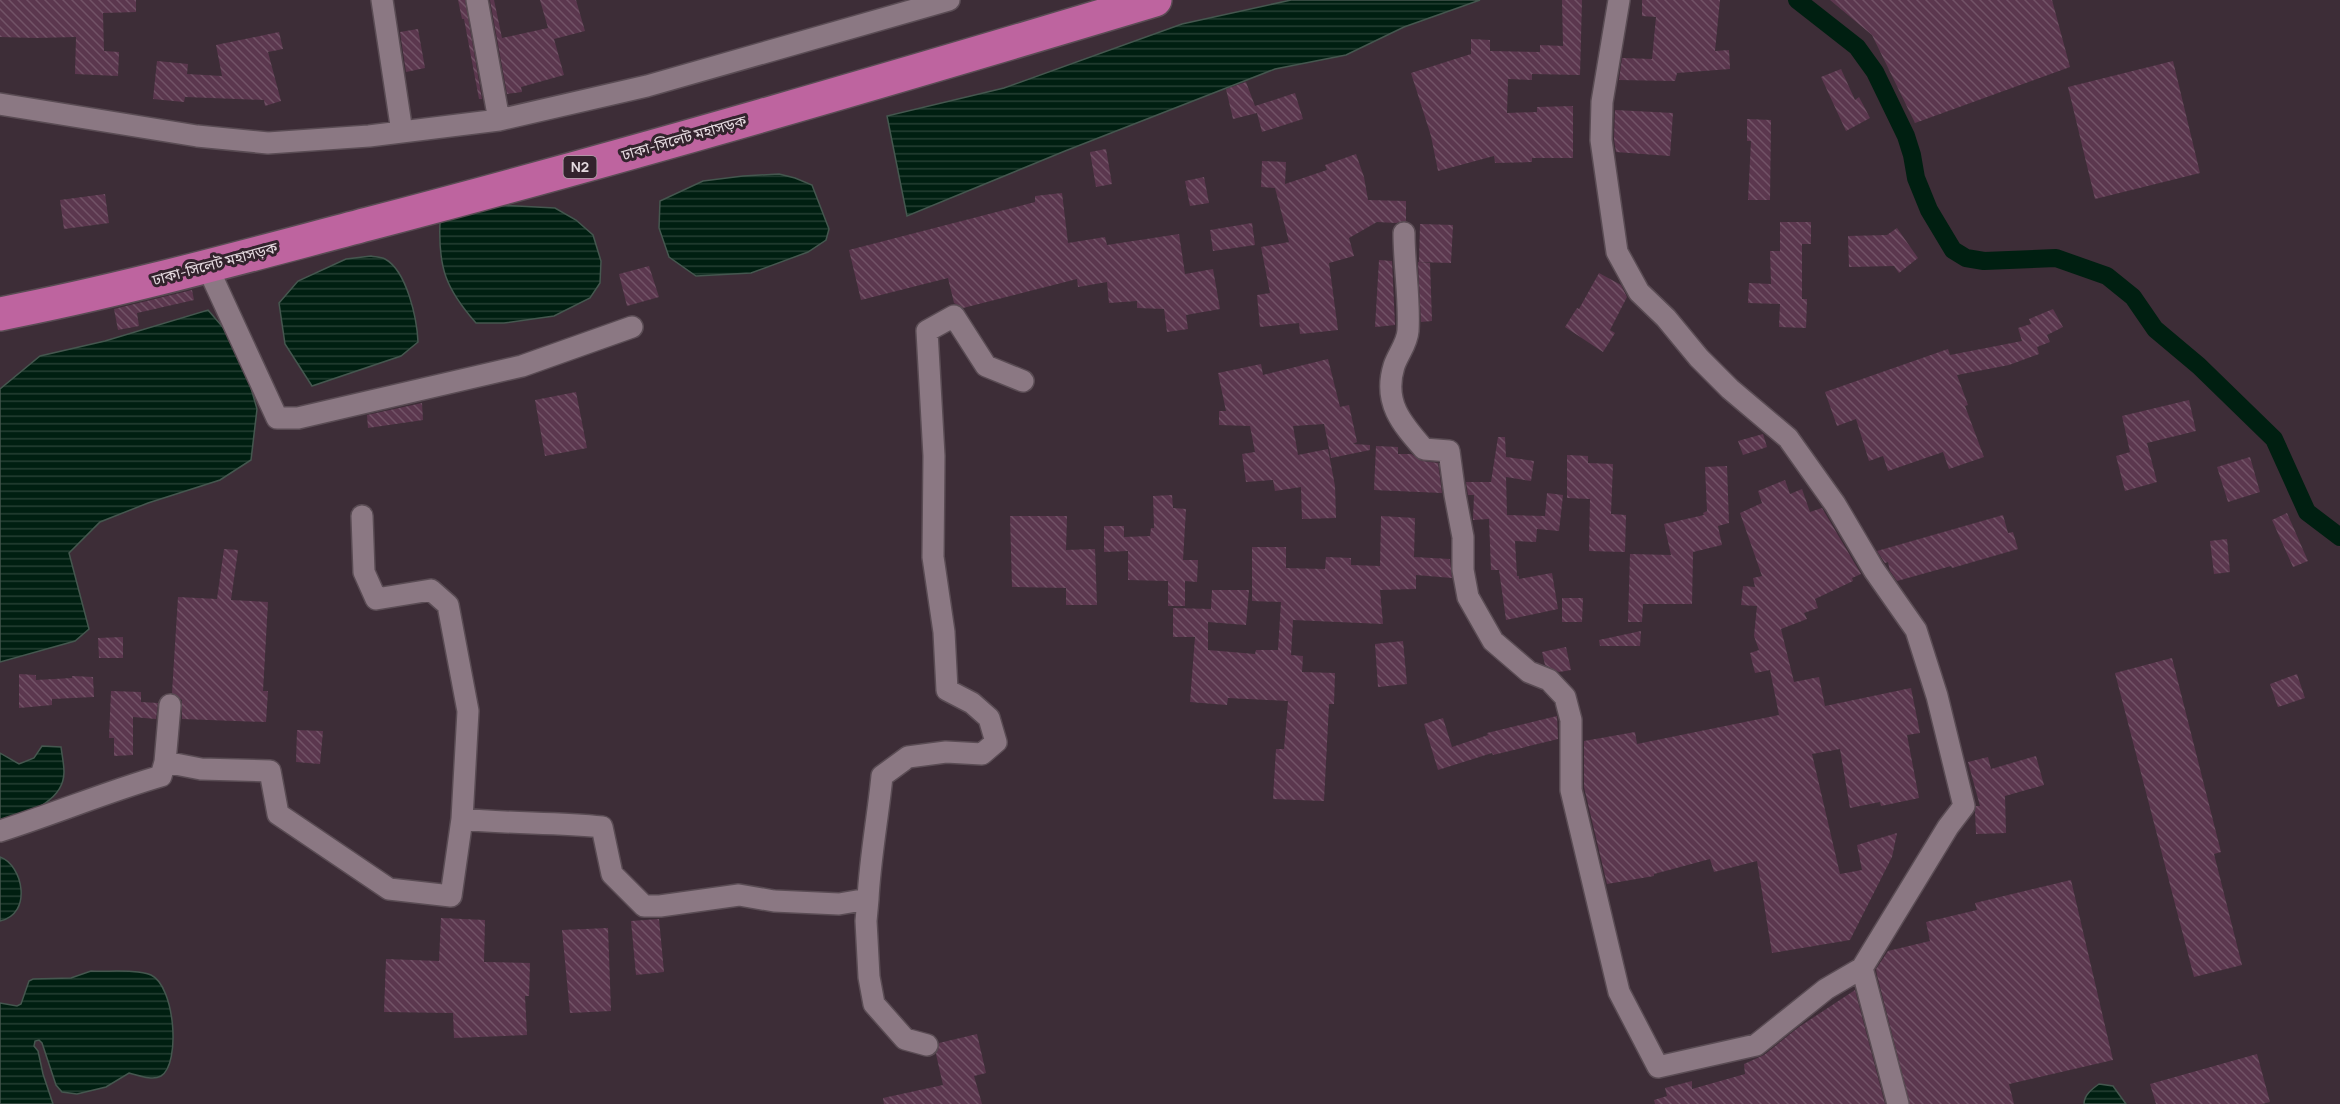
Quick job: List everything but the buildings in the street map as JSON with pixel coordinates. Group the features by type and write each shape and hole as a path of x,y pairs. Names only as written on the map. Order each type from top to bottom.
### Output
{"highway":[{"name":"ঢাকা-সিলেট মহাসড়ক","path":"0,314 143,283 537,180 1155,0"}],"street":[{"path":"382,0 402,132"},
{"path":"477,0 500,120"},
{"path":"0,104 197,135 268,143 402,132 500,120 647,86 949,0"},
{"path":"1404,234 1405,278 1409,308 1407,338 1389,386 1395,412 1405,428 1424,449 1449,451 1463,537 1463,570 1468,597 1493,641 1529,672 1548,680 1565,697 1571,720 1571,789 1619,992 1658,1067 1756,1045 1826,989 1862,968 1948,827 1964,806 1937,696 1916,630 1874,570 1835,504 1788,438 1730,389 1699,358 1666,318 1639,292 1617,252 1601,140 1602,102 1619,0"},
{"path":"207,266 276,418 298,418 522,366 632,327"},
{"path":"927,1045 905,1039 874,1004 869,977 866,921 882,776 908,757 946,753 982,754 996,742 989,717 972,703 946,690 944,632 933,557 934,456 927,331 954,316 986,366 1023,381"},
{"path":"165,762 201,769 270,771 278,814 388,889 451,896 462,819 468,711 448,605 431,590 376,599 364,572 362,516"},
{"path":"0,831 160,776 165,762 170,705"},
{"path":"462,819 508,824 569,824 602,827 612,874 645,906 739,895 774,902 839,904 868,899"},
{"path":"1862,968 1898,1104"}],"shaded area":[{"path":"1291,0 1480,0 1404,27 1346,55 1275,69 907,216 887,116 1004,88 1182,24"},
{"path":"779,174 812,185 829,229 826,240 808,252 751,273 696,276 669,257 659,228 660,201 703,181"},
{"path":"497,205 555,208 576,220 593,235 601,261 600,283 590,298 554,316 504,323 476,323 457,299 446,277 441,252 440,222"},
{"path":"371,256 385,259 393,265 405,284 416,321 418,342 401,356 312,386 285,344 279,303 298,281 346,259"},
{"path":"208,310 239,346 257,409 251,460 220,480 148,503 100,522 69,553 89,629 75,641 0,662 0,389 40,356 105,341"},
{"path":"42,746 61,747 64,772 62,783 57,792 41,806 0,823 0,753 19,764 34,758"},
{"path":"0,857 8,862 19,879 21,900 10,917 0,921"},
{"path":"91,971 145,973 159,982 166,994 173,1025 171,1057 167,1069 161,1076 153,1078 129,1073 106,1087 77,1094 62,1092 56,1085 39,1040 35,1041 34,1046 38,1051 53,1104 0,1104 0,1003 17,1006 21,1004 29,981 33,979 71,978"},
{"path":"2099,1084 2113,1086 2126,1104 2084,1104 2087,1095"}],"waterway":[{"path":"1797,0 1857,47 1875,72 1906,136 1916,178 1929,210 1953,250 1966,258 1984,261 2056,258 2107,276 2133,297 2155,329 2199,366 2274,439 2307,512 2340,537"}]}
